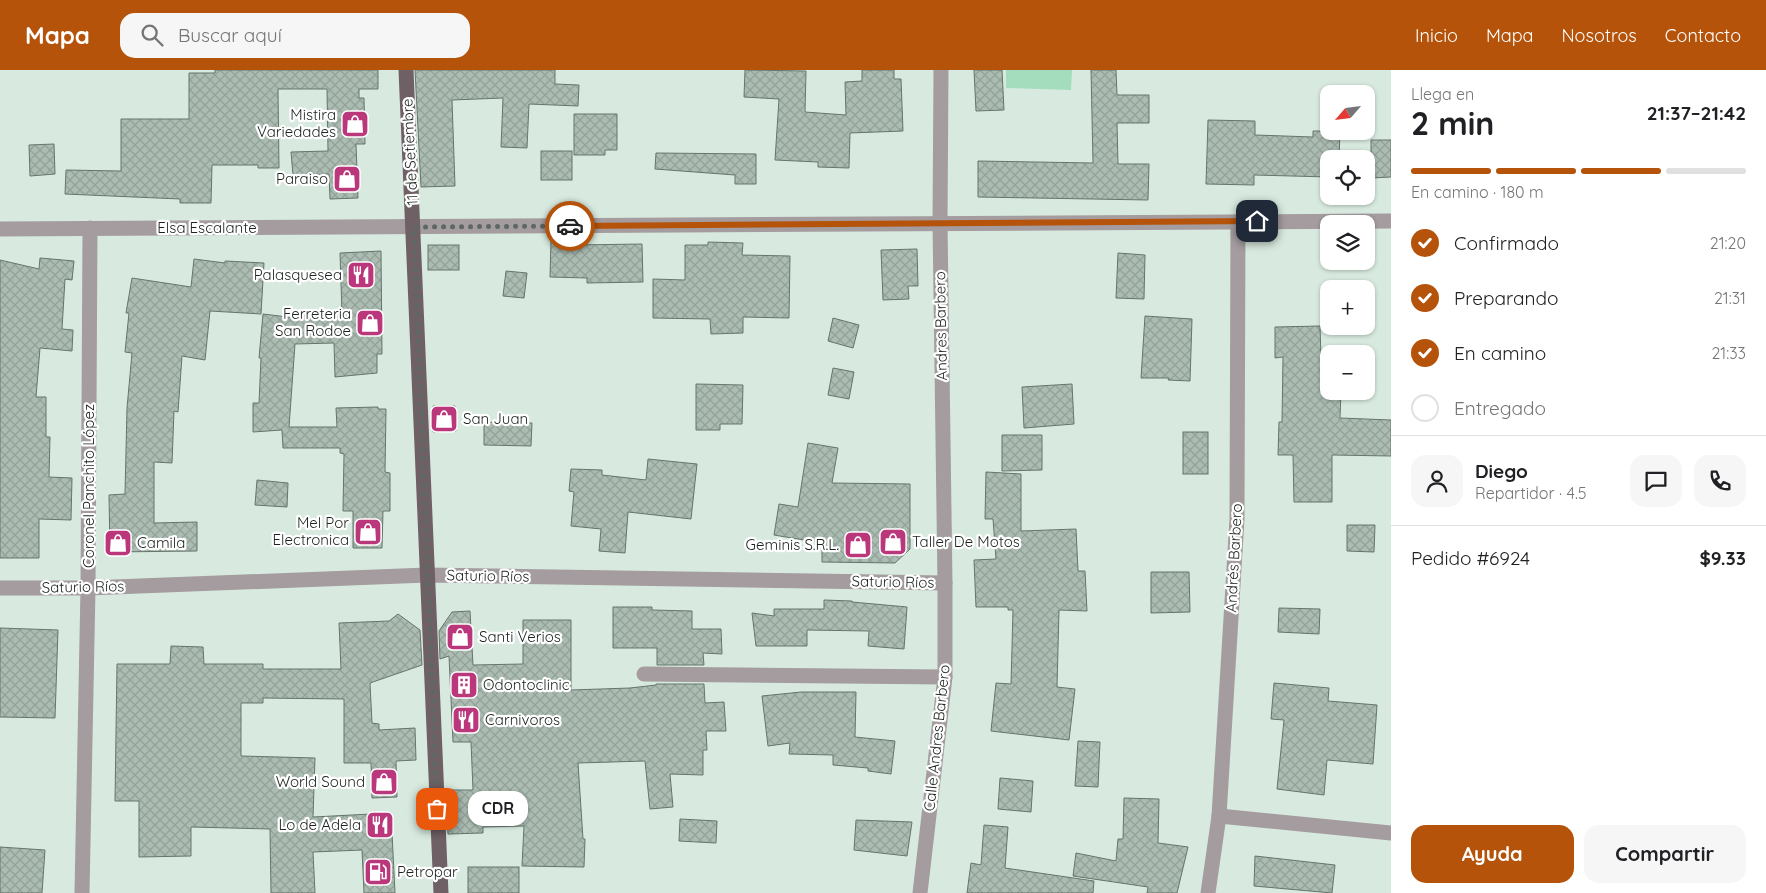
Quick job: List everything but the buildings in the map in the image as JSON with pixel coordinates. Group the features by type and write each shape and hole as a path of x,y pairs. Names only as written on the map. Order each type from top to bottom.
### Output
{"main road":[{"name":"11 de Setiembre","path":"406,70 441,893"}],"street":[{"name":"Andres Barbero","path":"941,70 940,223 945,583"},
{"name":"Elsa Escalante","path":"0,229 1391,221"},
{"name":"Andrés Barbero","path":"1208,893 1219,816 1238,519 1238,222"},
{"name":"Coronel Panchito López","path":"82,893 88,588 90,228"},
{"name":"Saturio Ríos","path":"0,588 88,588 427,575 945,583"},
{"name":"Calle Andres Barbero","path":"920,893 944,677 945,583"},
{"path":"644,674 944,677"},
{"path":"1219,816 1391,834"}],"green space":[{"path":"1006,70 1072,70 1071,90 1006,88"}],"way so far":[{"path":"437,809 414,227 570,226"}],"place":[{"name":"Mistira Variedades","path":"355,124"},
{"name":"Paraiso","path":"347,179"},
{"name":"Palasquesea","path":"361,275"},
{"name":"Ferreteria San Rodoe","path":"370,323"},
{"name":"San Juan","path":"444,419"},
{"name":"Mel Por Electronica","path":"368,532"},
{"name":"Taller De Motos","path":"893,542"},
{"name":"Camila","path":"118,543"},
{"name":"Geminis S.R.L.","path":"858,545"},
{"name":"Santi Verios","path":"460,637"},
{"name":"Odontoclinic","path":"464,685"},
{"name":"Carnivoros","path":"466,720"},
{"name":"World Sound","path":"384,782"},
{"name":"CDR","path":"437,809"},
{"name":"Lo de Adela","path":"380,825"},
{"name":"Petropar","path":"378,872"}],"route":[{"path":"570,226 1257,221"}]}
